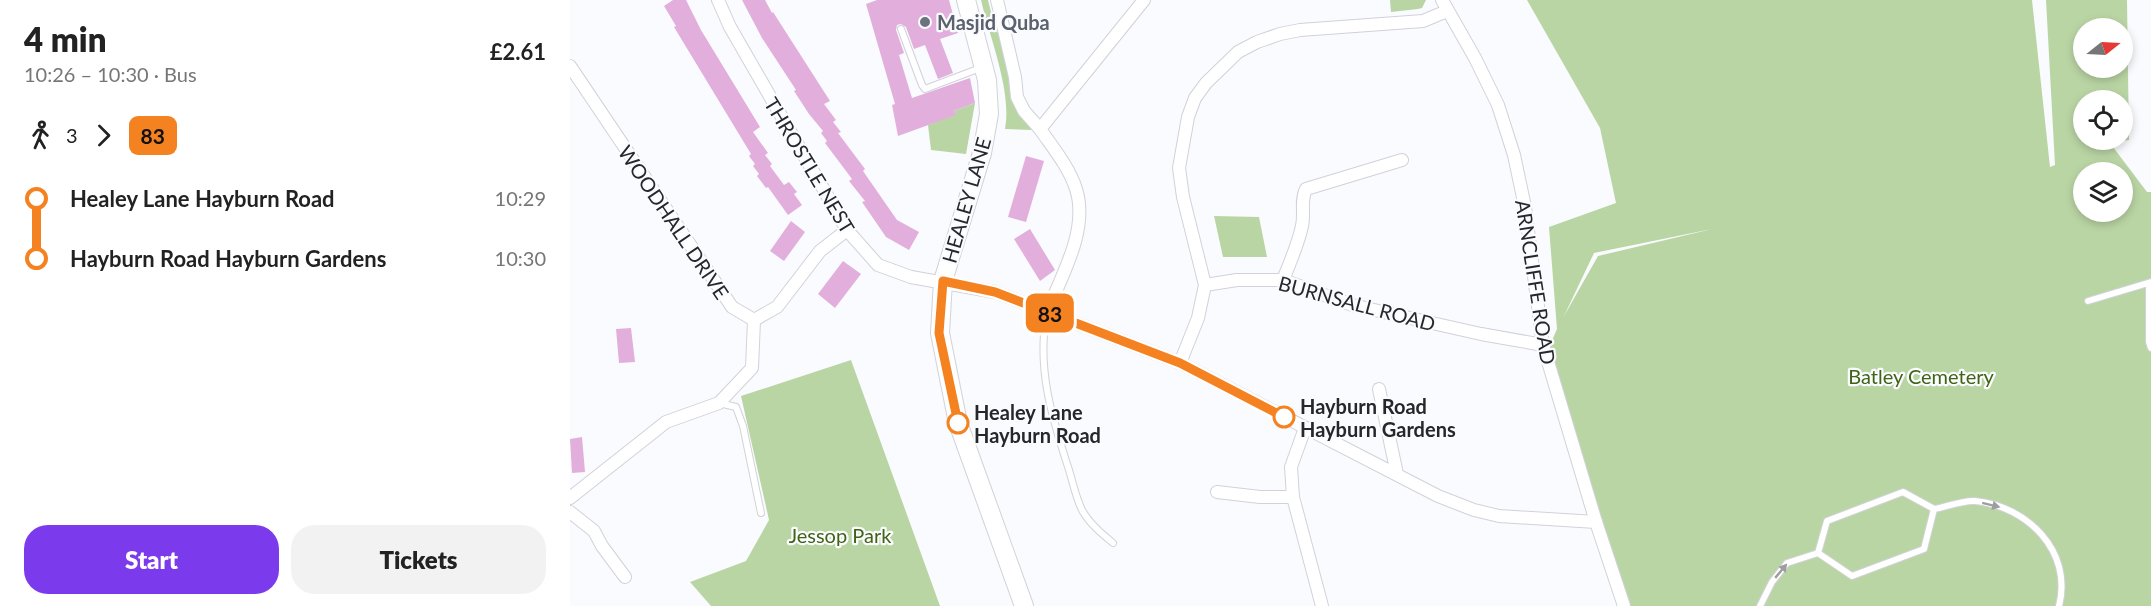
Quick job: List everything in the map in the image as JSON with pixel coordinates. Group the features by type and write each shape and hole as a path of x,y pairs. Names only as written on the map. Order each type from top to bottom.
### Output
{"main road":[{"name":"HEALEY LANE","path":"966,0 987,80 989,114 982,153 943,281 939,333 958,423 1024,606"}],"street":[{"name":"THROSTLE NEST","path":"718,0 729,27 847,230 878,265 911,277 995,292 1180,363 1438,496 1474,510 1499,516 1596,522"},
{"path":"997,0 1015,77 1017,97 1024,111 1040,129 1070,173 1079,207 1076,239 1047,312"},
{"path":"1040,129 1144,0"},
{"path":"1180,363 1198,318 1205,285 1179,168 1188,117 1195,98 1206,83 1238,52 1280,34 1300,30 1423,21 1445,6"},
{"name":"ARNCLIFFE ROAD","path":"1445,6 1475,58 1498,105 1514,155 1525,207 1543,345 1596,522 1624,606"},
{"name":"WOODHALL DRIVE","path":"570,66 732,307 754,320"},
{"path":"1283,280 1298,244 1303,223 1302,197 1306,189 1316,184 1402,160"},
{"path":"570,498 666,422 719,403 752,369 754,320 777,307 820,251 847,230"},
{"name":"BURNSALL ROAD","path":"1205,285 1237,280 1283,280 1352,305 1481,334 1543,345"},
{"path":"1379,389 1397,474"},
{"path":"1305,428 1291,467 1293,496 1322,606"},
{"path":"1217,492 1260,497 1293,496"},
{"path":"570,512 594,531 625,577"}],"lane":[{"path":"901,29 922,85 926,89 983,67"},
{"path":"2088,301 2150,283 2149,342 2151,348"},
{"path":"1047,312 1044,331 1044,377 1054,422 1082,510 1095,528 1113,543"},
{"path":"719,403 736,407 743,426 761,513"},
{"path":"1818,553 1827,521 1903,492 1934,510 1973,501 2004,508 2029,520 2046,538 2058,565 2062,594 2059,606"},
{"path":"1818,553 1852,576 1924,549 1934,510"},
{"path":"1760,606 1772,582 1787,563 1818,553"}],"green space":[{"path":"981,0 988,0 996,31 1003,37 1032,130 1005,129 1003,82"},
{"path":"1390,0 1426,0 1422,8 1391,12"},
{"name":"Batley Cemetery","path":"1527,0 2032,0 2050,167 2055,165 2046,0 2127,0 2127,18 2073,18 2073,78 2128,78 2128,90 2073,90 2073,150 2115,150 2124,162 2073,162 2073,222 2133,222 2133,173 2147,192 2151,192 2151,606 1624,606 1547,352 1557,329 1549,227 1616,203 1600,128","holes":["1712,229 1598,256 1564,316 1594,253"]},
{"path":"975,103 966,154 931,150 928,125"},
{"path":"1214,216 1259,217 1267,257 1223,257"},
{"name":"Jessop Park","path":"851,360 940,606 711,606 690,582 746,561 769,520 741,396"}],"building":[{"path":"673,0 686,0 701,30 760,127 753,132 768,153 765,155 772,164 770,166 784,185 789,182 797,192 794,194 802,205 788,215 757,176 759,174 753,166 755,164 749,156 751,154 674,27 676,26 664,6"},
{"path":"742,0 765,0 830,101 824,104 836,120 833,122 841,132 838,133 865,169 863,171 897,220 919,232 909,250 886,237 862,202 865,201 849,181 852,179 825,143 827,141 821,133 823,131 794,91 796,90 762,38"},
{"path":"877,0 949,0 958,33 940,39 953,73 938,79 925,45 914,49 906,27 901,24 897,25 896,30 904,53 899,55 912,98 970,78 975,103 954,111 956,115 898,136 892,105 895,104 866,4"},
{"path":"1026,156 1044,161 1026,222 1008,217"},
{"path":"791,221 805,232 784,261 770,251"},
{"path":"1030,229 1055,270 1040,281 1014,239"},
{"path":"843,261 861,274 835,308 818,294"},
{"path":"631,328 635,362 619,363 616,329"},
{"path":"582,437 585,472 572,473 570,439"}],"bus line":[{"name":"83","path":"958,423 939,333 943,281 995,292 1180,363 1284,417"}],"place":[{"name":"Masjid Quba","path":"925,22"},
{"name":"Hayburn Road Hayburn Gardens","path":"1284,417"},
{"name":"Healey Lane Hayburn Road","path":"958,423"}]}
